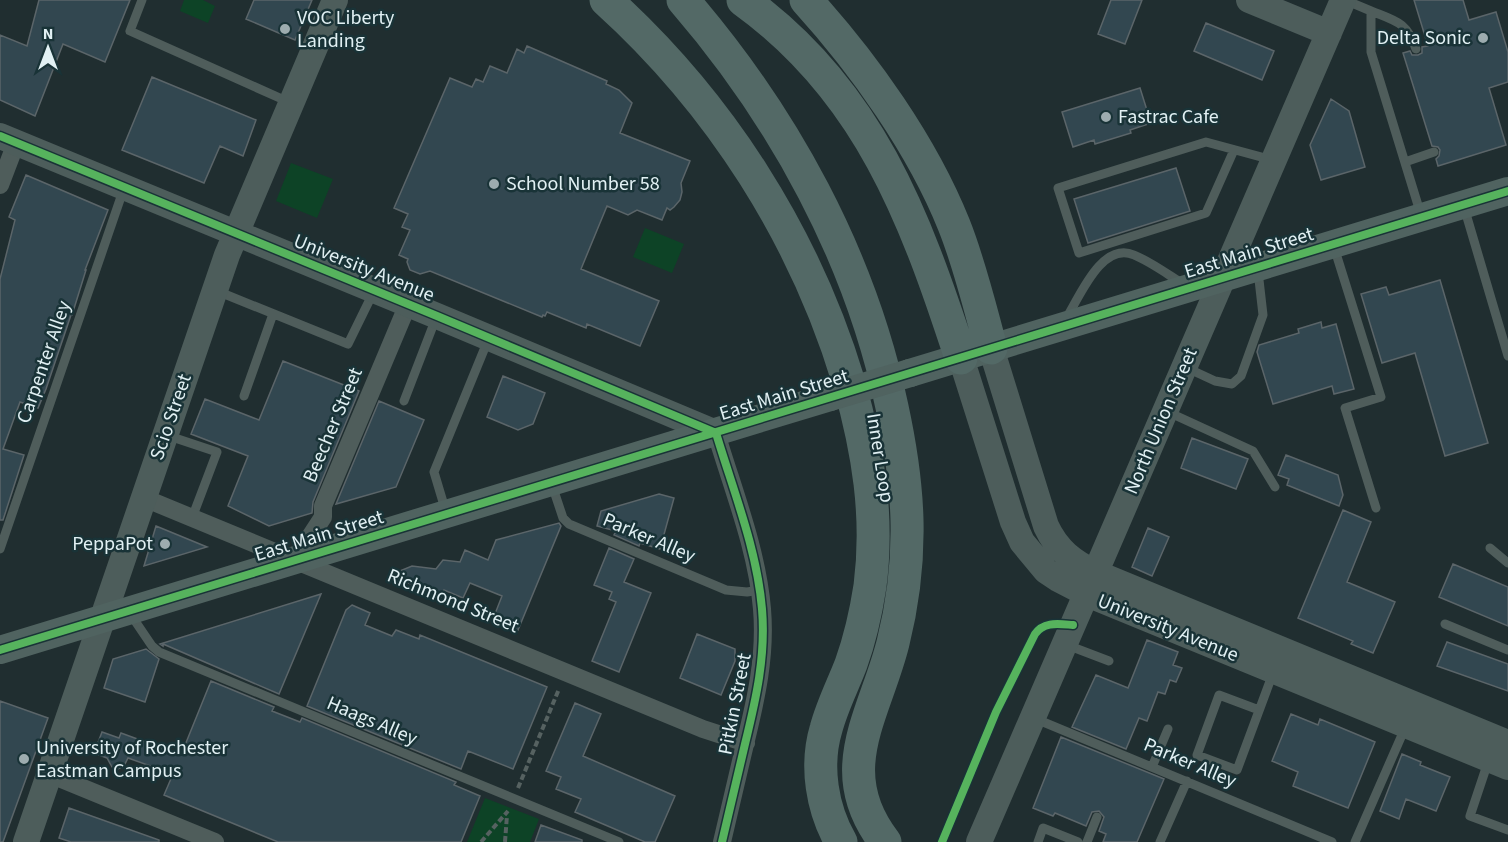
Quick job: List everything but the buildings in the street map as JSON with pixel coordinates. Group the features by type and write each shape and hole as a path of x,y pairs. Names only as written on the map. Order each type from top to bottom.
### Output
{"highway":[{"name":"Inner Loop","path":"606,0 651,44 698,97 741,155 769,199 823,307 860,422 872,498 871,580 858,644 829,717 821,751 824,798 841,842"},
{"name":"Inner Loop","path":"683,0 726,52 755,93 788,144 822,206 853,274 866,310 886,381 904,483 907,521 906,560 902,600 893,643 881,684 862,734 858,766 861,790 868,814 885,842"},
{"path":"743,0 787,34 853,112 878,150 976,353"},
{"path":"806,0 868,76 903,129 930,177 959,239 976,353"}],"main road":[{"name":"East Main Street","path":"0,650 1508,191"}],"street":[{"name":"Scio Street","path":"26,842 49,774 115,615 144,498 214,290 235,233 335,0"},
{"path":"1249,0 1329,33"},
{"name":"North Union Street","path":"980,842 1344,0"},
{"name":"University Avenue","path":"8,140 716,433"},
{"path":"0,185 8,140"},
{"name":"Beecher Street","path":"295,560 323,517 323,506 408,304"},
{"name":"University Avenue","path":"976,353 1013,522 1022,542 1046,571 1058,579 1091,584 1502,757"},
{"name":"Pitkin Street","path":"716,433 748,536 760,590 763,622 761,674 722,842"},
{"name":"Richmond Street","path":"144,498 703,729 746,743"},
{"name":"University Avenue","path":"1091,584 1274,671 1406,725 1502,757"},
{"path":"49,774 215,842"}],"lane":[{"path":"142,0 130,31 291,103"},
{"path":"1344,0 1402,25 1411,34 1416,49"},
{"path":"1371,11 1371,52 1422,218"},
{"path":"1234,150 1206,213 1079,253 1058,188 1206,142 1274,161"},
{"path":"1405,162 1434,153"},
{"name":"Carpenter Alley","path":"0,549 124,187"},
{"path":"1463,205 1508,356"},
{"path":"1111,243 1115,254"},
{"path":"1334,244 1381,397 1345,408 1376,508"},
{"path":"1061,327 1098,266 1106,258 1115,254 1132,254 1190,288"},
{"path":"1185,366 1215,381 1232,384 1241,376 1263,315 1258,267"},
{"path":"214,290 348,344 374,290"},
{"path":"244,396 273,314"},
{"path":"404,402 437,316"},
{"path":"446,514 434,472 489,338"},
{"path":"1166,411 1253,451 1275,487"},
{"path":"165,434 217,452 192,518"},
{"name":"Parker Alley","path":"551,483 563,518 569,524 726,590 747,592 760,590"},
{"path":"1490,548 1508,563"},
{"name":"Haags Alley","path":"115,615 159,652 619,842"},
{"path":"1445,624 1508,650"},
{"path":"1065,644 1108,661"},
{"path":"1259,710 1219,695 1197,755 1237,770 1274,671"},
{"name":"Parker Alley","path":"1033,718 1332,842"},
{"path":"1355,842 1406,725"},
{"path":"1152,767 1168,729"},
{"path":"1502,757 1470,816 1508,830"},
{"path":"1160,842 1187,781"},
{"path":"1087,842 1096,817"},
{"path":"1038,842 1043,828 1078,842"}],"path":[{"path":"505,842 507,814 560,687"},
{"path":"481,842 507,814"}],"green space":[{"path":"184,0 203,0 215,6 208,23 180,11"},
{"path":"291,163 333,179 317,218 276,201"},
{"path":"645,228 684,244 672,273 633,257"},
{"path":"485,798 539,819 530,842 467,842"}],"cycle path":[{"path":"0,136 716,433"},
{"path":"0,650 1508,191"},
{"path":"716,433 750,542 759,587 763,626 763,644 756,694 722,842"},
{"path":"942,842 996,712 1035,634 1047,625 1073,625"}],"place":[{"name":"VOC Liberty Landing","path":"285,29"},
{"name":"Delta Sonic","path":"1483,38"},
{"name":"Fastrac Cafe","path":"1106,117"},
{"name":"School Number 58","path":"494,184"},
{"name":"PeppaPot","path":"165,544"},
{"name":"University of Rochester Eastman Campus","path":"24,759"}]}
